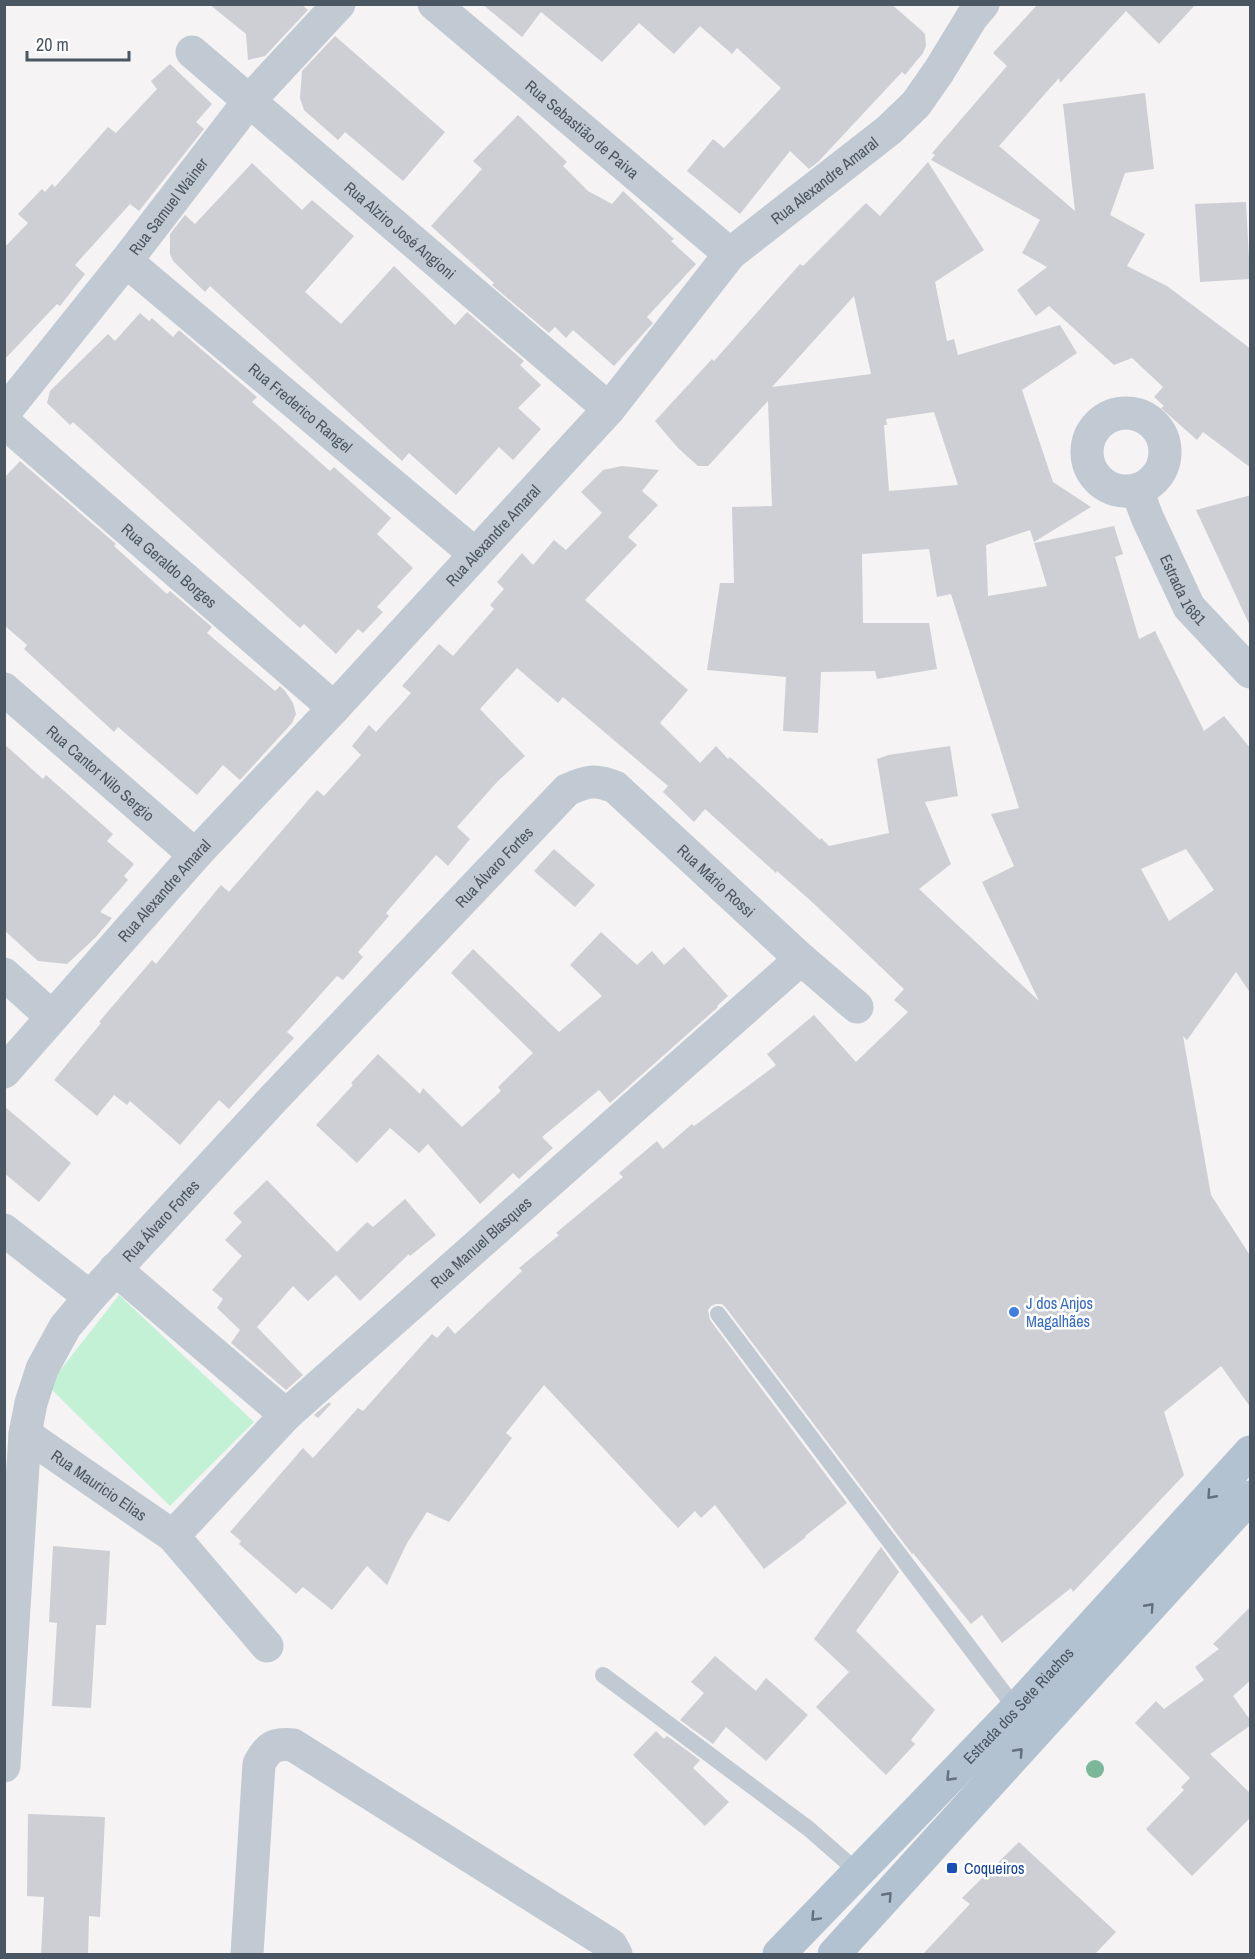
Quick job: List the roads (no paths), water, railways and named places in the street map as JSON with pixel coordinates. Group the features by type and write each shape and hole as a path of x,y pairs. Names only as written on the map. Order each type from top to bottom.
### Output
{"main road":[{"name":"Estrada dos Sete Riachos","path":"779,1954 1016,1709 1251,1452"},
{"name":"Estrada dos Sete Riachos","path":"834,1954 1251,1497"}],"street":[{"name":"Rua Samuel Wainer","path":"4,413 126,261 249,101 339,4"},
{"name":"Rua Sebastião de Paiva","path":"434,4 730,254"},
{"name":"Rua Alexandre Amaral","path":"4,1072 195,855 334,708 609,409 730,254 889,130 909,110 939,71 972,9"},
{"name":"Rua Alziro José Angioni","path":"192,52 609,409"},
{"name":"Rua Frederico Rangel","path":"126,261 475,554"},
{"name":"Rua Geraldo Borges","path":"4,422 334,708"},
{"name":"Estrada 1681","path":"1137,490 1147,517 1189,607 1251,672"},
{"name":"Rua Cantor Nilo Sergio","path":"4,689 195,855"},
{"name":"Rua Mário Rossi","path":"567,790 583,783 599,780 615,787 801,959 857,1007"},
{"name":"Rua Álvaro Fortes","path":"4,1766 25,1434 31,1402 42,1369 65,1327 115,1269 274,1098 567,790"},
{"name":"Rua Manuel Blasques","path":"173,1536 286,1415 801,959"},
{"path":"4,974 52,1017"},
{"path":"4,1230 90,1297"},
{"path":"115,1269 286,1415"},
{"name":"Rua Mauricio Elias","path":"25,1434 173,1536 267,1646"},
{"path":"247,1954 259,1764 267,1750 280,1743 293,1744 611,1945 616,1954"}],"lane":[{"path":"718,1314 1016,1709"},
{"path":"603,1675 809,1829 858,1872"}],"place":[{"name":"J dos Anjos Magalhães","path":"1014,1312"},
{"name":"Coqueiros","path":"952,1868"}]}
